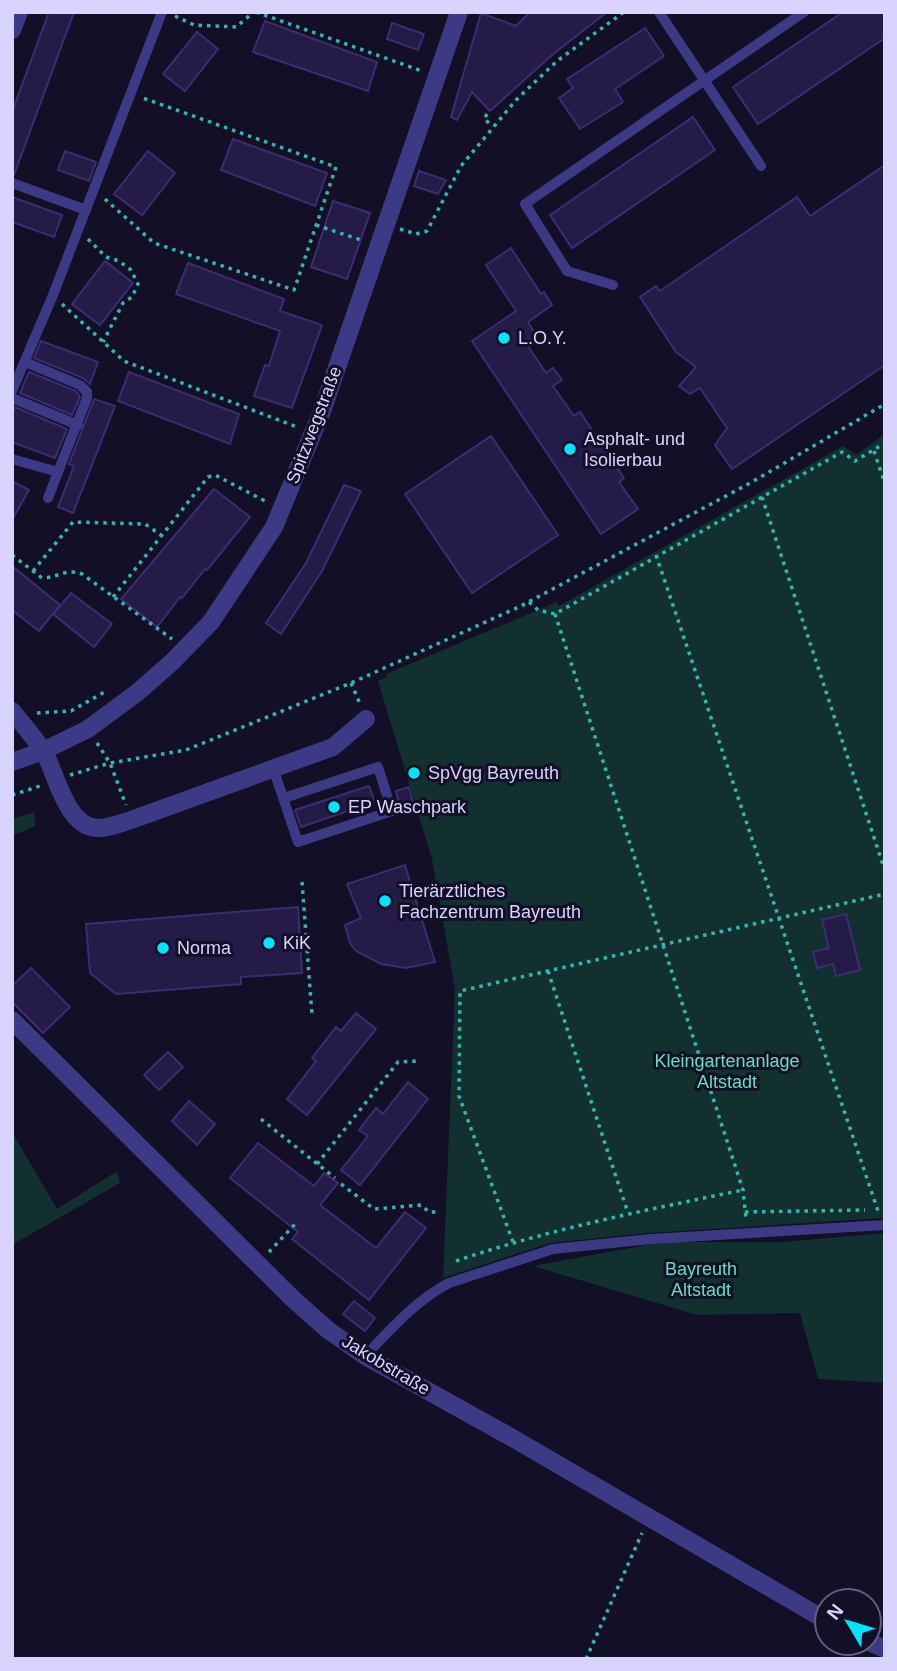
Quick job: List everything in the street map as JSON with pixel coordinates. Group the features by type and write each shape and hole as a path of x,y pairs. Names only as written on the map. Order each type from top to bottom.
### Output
{"street":[{"path":"12,30 19,12"},
{"name":"Spitzwegstraße","path":"12,762 43,751 88,729 138,692 178,645 211,622 274,527 322,411 458,12"},
{"path":"13,712 43,751 67,808 79,820 97,829 131,820 333,747 366,719"},
{"name":"Jakobstraße","path":"12,1020 328,1330 365,1356 649,1516 813,1613"}],"lane":[{"path":"12,391 165,12"},
{"path":"659,12 761,166"},
{"path":"613,285 567,271 525,204 804,12"},
{"path":"12,183 86,210"},
{"path":"25,362 85,388 88,398 48,498"},
{"path":"12,398 78,425"},
{"path":"12,459 58,472"},
{"path":"273,768 298,842 392,811 378,767 284,798"},
{"path":"365,1356 424,1297 436,1290 449,1283 553,1249 651,1239 885,1225"}],"path":[{"path":"165,12 194,24 236,27 255,12 264,14 437,77"},
{"path":"387,225 416,234 427,231 461,166 493,126 557,61 624,12"},
{"path":"94,189 154,243 294,290 336,167 131,93"},
{"path":"487,114 484,119 493,126"},
{"path":"316,225 367,242"},
{"path":"79,229 106,257 119,261 131,270 138,284 132,297 123,303 103,342"},
{"path":"53,295 124,361 300,428"},
{"path":"12,795 110,763 186,750 351,683 529,602 752,482 885,404"},
{"path":"529,602 538,610 555,614 842,452 855,461 885,443"},
{"path":"874,451 885,484"},
{"path":"113,597 208,477 215,475 269,502"},
{"path":"264,513 272,494"},
{"path":"761,497 885,871"},
{"path":"33,571 73,523 145,524 162,536"},
{"path":"12,555 47,579 64,572 82,574 178,645"},
{"path":"656,555 878,1210"},
{"path":"555,614 743,1190 748,1233"},
{"path":"178,645 181,631"},
{"path":"163,648 178,645"},
{"path":"351,683 366,719"},
{"path":"13,712 71,711 112,688"},
{"path":"88,729 110,763 131,820"},
{"path":"302,882 312,1015"},
{"path":"513,1242 459,1096 460,991 885,894"},
{"path":"548,971 628,1213"},
{"path":"317,1164 398,1062 420,1061"},
{"path":"261,1119 335,1178"},
{"path":"341,1184 374,1209 421,1205 429,1212 440,1212"},
{"path":"456,1262 513,1242 628,1213 743,1190"},
{"path":"745,1212 885,1209"},
{"path":"258,1264 297,1222"},
{"path":"586,1659 649,1516"}],"green space":[{"name":"Kleingartenanlage Altstadt","path":"885,434 885,1218 648,1233 550,1243 443,1278 455,989 432,859 378,681 387,677 386,674 557,602 559,606 843,446 856,455"},
{"path":"34,812 35,826 12,836 12,819"},
{"path":"12,1132 57,1209 117,1171 120,1183 12,1245"},
{"name":"Bayreuth Altstadt","path":"885,1233 885,1383 818,1379 800,1313 697,1315 533,1266 663,1242 782,1242"}],"building":[{"path":"49,12 74,12 12,175 12,112"},
{"path":"530,12 607,12 552,55 490,111 472,92 457,120 451,117 481,13 516,26"},
{"path":"843,12 885,12 885,38 758,124 733,87"},
{"path":"265,21 377,62 368,91 253,52"},
{"path":"392,23 424,34 418,50 387,39"},
{"path":"645,28 664,56 615,89 623,102 580,129 559,98 573,88 567,79"},
{"path":"197,32 218,49 185,91 163,74"},
{"path":"693,117 715,150 572,248 550,215"},
{"path":"233,139 327,173 315,206 221,170"},
{"path":"65,151 96,162 89,181 58,170"},
{"path":"148,151 175,173 142,215 114,194"},
{"path":"885,165 885,365 732,469 715,445 727,428 700,388 690,394 679,386 696,367 676,352 640,297 656,286 660,291 797,197 810,216"},
{"path":"419,171 446,180 438,194 414,186"},
{"path":"12,197 62,215 54,237 12,222"},
{"path":"333,201 370,213 347,279 311,267"},
{"path":"511,248 541,294 544,292 552,305 528,322 536,335 525,342 546,373 553,368 562,380 553,386 574,416 580,412 624,478 619,482 638,509 601,534 472,341 516,311 486,265"},
{"path":"105,261 133,283 100,325 72,304"},
{"path":"188,263 284,299 280,311 322,325 292,408 254,396 265,365 269,366 280,331 176,294"},
{"path":"41,341 98,362 90,384 83,378 34,358"},
{"path":"29,372 76,391 80,397 72,415 20,393"},
{"path":"129,372 239,414 230,444 118,401"},
{"path":"94,399 115,406 73,513 58,507 74,466 69,464"},
{"path":"15,407 67,429 55,458 12,442 12,414"},
{"path":"491,436 558,535 472,593 405,494"},
{"path":"12,481 29,490 12,520"},
{"path":"344,485 361,491 322,571 281,634 266,623 306,563"},
{"path":"214,489 250,517 157,627 121,599"},
{"path":"12,566 60,605 39,631 12,610"},
{"path":"71,593 112,624 94,647 53,614"},
{"name":"EP Waschpark","path":"369,786 375,802 301,827 295,810"},
{"path":"409,787 413,802 399,805 396,791"},
{"name":"Tierärztliches Fachzentrum Bayreuth","path":"405,865 435,962 406,968 381,964 356,951 350,943 345,925 361,918 347,884"},
{"name":"Norma","path":"298,907 302,973 241,977 241,984 116,994 90,973 86,924"},
{"path":"846,914 860,970 836,976 833,964 817,968 813,952 829,948 822,920"},
{"path":"31,968 70,1007 43,1033 12,1002 12,986"},
{"path":"356,1013 376,1029 307,1115 287,1099 316,1061 312,1058 336,1027 341,1031"},
{"path":"168,1052 183,1067 159,1090 144,1075"},
{"path":"408,1082 428,1099 360,1185 341,1170 368,1136 359,1130 376,1108 383,1114"},
{"path":"189,1101 215,1124 197,1145 172,1121"},
{"path":"258,1143 314,1186 324,1173 338,1183 320,1205 376,1248 405,1212 426,1228 369,1300 292,1239 298,1232 230,1178"},
{"path":"354,1301 375,1318 365,1331 343,1314"}],"place":[{"name":"L.O.Y.","path":"504,338"},
{"name":"Asphalt- und Isolierbau","path":"570,449"},
{"name":"SpVgg Bayreuth","path":"414,773"},
{"name":"EP Waschpark","path":"334,807"},
{"name":"Tierärztliches Fachzentrum Bayreuth","path":"385,901"},
{"name":"KiK","path":"269,943"},
{"name":"Norma","path":"163,948"}]}
